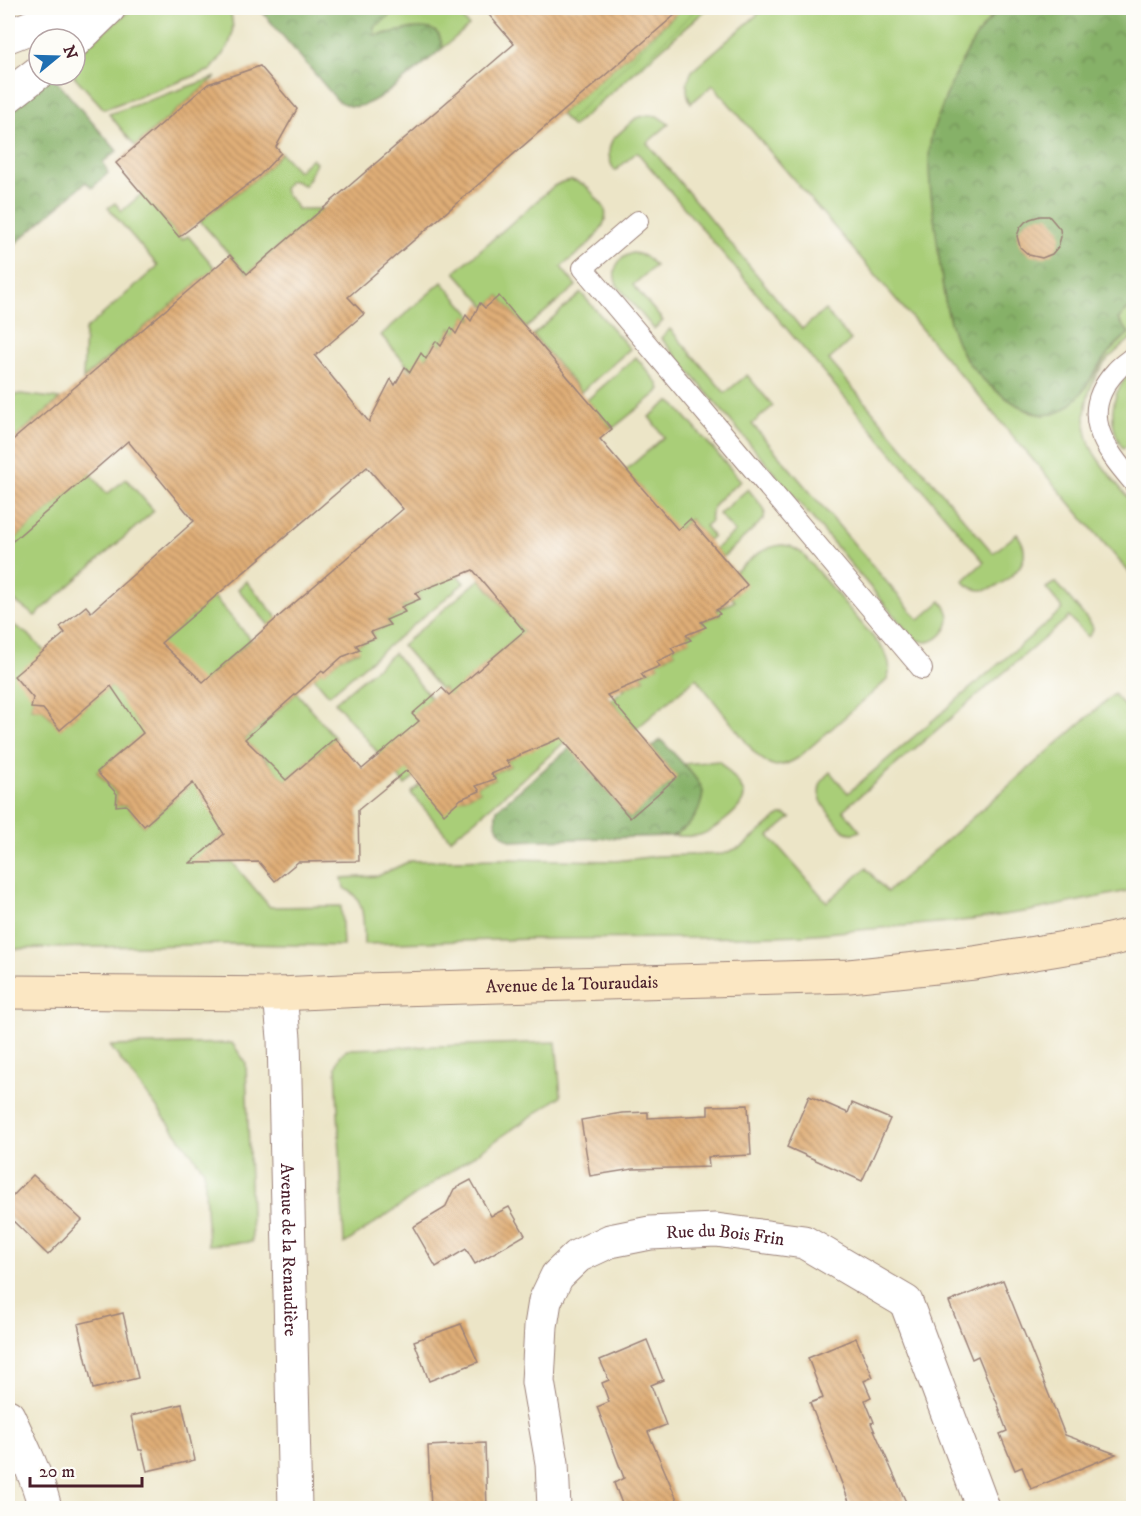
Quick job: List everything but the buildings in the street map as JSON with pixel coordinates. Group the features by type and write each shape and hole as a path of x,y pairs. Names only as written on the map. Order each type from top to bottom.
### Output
{"main road":[{"name":"Avenue de la Touraudais","path":"8,992 280,994 849,975 974,963 1101,942 1134,934"}],"street":[{"path":"8,36 80,8"},
{"path":"87,29 109,8"},
{"path":"8,96 27,81"},
{"name":"Avenue de la Renaudière","path":"280,994 284,1038 295,1509"},
{"name":"Rue du Bois Frin","path":"554,1509 552,1463 538,1382 541,1326 545,1301 557,1276 578,1256 610,1240 650,1233 716,1230 804,1242 906,1302 982,1509"},
{"path":"8,1416 40,1488 45,1509"}],"lane":[{"path":"638,221 584,268 922,669"},
{"path":"1134,356 1116,371 1106,384 1099,397 1097,412 1098,427 1103,443 1134,483"}],"green space":[{"path":"133,8 229,8 232,18 230,41 211,70 104,109 84,87 87,87 87,46"},
{"path":"259,8 394,8 388,17 374,27 375,35 426,28 438,34 443,48 402,82 378,98 359,106 350,106 337,100"},
{"path":"395,8 455,8 469,26 443,48 439,35 412,28 375,35 373,27 386,19"},
{"path":"683,8 708,8 572,127 560,114"},
{"path":"765,8 1003,8 993,14 976,37 961,62 945,98 939,255 944,296 956,339 964,357 1003,396 1032,413 1044,415 1059,412 1084,390 1109,352 1129,333 1118,319 1133,305 1133,337 1101,368 1086,403 1085,416 1086,429 1094,453 1133,504 1133,577 713,85 691,103 687,87 692,71"},
{"path":"1003,8 1133,8 1133,305 1118,319 1129,333 1103,359 1082,392 1069,406 1061,411 1048,414 1031,412 1007,399 980,376 957,343 948,313 942,280 931,196 929,157 935,125 951,84 973,41 992,17"},
{"path":"216,77 135,146 109,114"},
{"path":"39,87 62,87 117,151 103,162 108,173 92,188 86,182 8,250 8,114"},
{"path":"648,115 657,116 669,124 647,143 802,329 825,310 851,340 829,360 993,553 1017,534 1024,548 1023,560 1016,571 1005,581 989,589 978,590 963,581 984,562 637,152 615,171 609,155 613,139 636,118"},
{"path":"281,153 298,171 312,158 316,163 305,186 290,181 284,190 297,209 323,209 247,274 200,221 259,176"},
{"path":"571,180 583,184 604,207 603,226 583,249 561,267 576,286 526,328 499,296 486,307 455,272 554,186"},
{"path":"143,193 182,240 188,236 215,268 83,379 85,330 158,266 108,208 115,203 122,211"},
{"path":"632,253 645,257 655,266 633,285 663,321 654,329 615,280 615,270 619,262"},
{"path":"442,282 473,317 471,320 466,316 456,334 451,328 441,346 436,341 426,359 411,370 381,335"},
{"path":"581,293 630,349 581,392 533,335"},
{"path":"670,329 725,393 747,375 773,406 752,424 919,620 941,601 948,611 949,618 945,630 939,637 927,642 913,638 661,338"},
{"path":"636,357 660,389 612,429 587,400"},
{"path":"1128,375 1133,382 1133,441 1123,449 1115,430 1113,411 1117,392"},
{"path":"21,394 60,399 8,444 8,396"},
{"path":"668,402 676,406 741,481 720,498 712,509 711,521 705,526 713,536 708,540 690,519 556,636 626,470 664,437 649,417"},
{"path":"90,473 107,494 126,479 154,511 35,616 8,596 8,545"},
{"path":"748,489 765,510 764,519 723,557 715,549 735,532 719,514"},
{"path":"782,545 790,546 802,553 883,649 889,665 886,681 798,758 780,766 770,764 754,752 696,678 636,729 611,700 628,686 645,679 641,674 659,666 656,662 675,653 671,648 690,640 686,635 705,627 701,622 720,614 716,610 735,601 732,598 735,572 762,551"},
{"path":"453,570 464,583 329,695 293,653 301,645 324,672 342,657 359,651 356,645 375,638 371,632 390,625 386,620 405,612 401,607 420,599 415,593 435,585"},
{"path":"480,579 524,631 449,696 443,688 440,689 402,645"},
{"path":"246,581 293,636 284,643 238,589"},
{"path":"1054,583 1091,624 1093,628 1088,637 1069,617 843,810 860,831 848,833 843,830 821,801 819,790 824,778 830,772 848,793 1063,609 1046,588"},
{"path":"214,597 251,640 195,689 157,646"},
{"path":"8,621 30,636 44,651 31,708 43,709 60,729 113,684 151,727 97,772 117,794 116,806 126,805 144,826 196,780 209,808 235,824 210,846 210,863 233,863 270,907 341,906 343,946 231,944 8,949"},
{"path":"394,653 431,698 413,714 419,721 414,778 405,785 335,702"},
{"path":"297,693 335,738 278,787 267,760 241,743"},
{"path":"1114,694 1133,716 1133,890 1030,911 971,920 804,935 364,944 360,905 357,898 344,888 342,878 378,876 410,861 499,859 616,861 657,856 723,854 743,846 780,815 785,815 791,818 769,836 827,902 866,868 887,892"},
{"path":"596,715 474,821 450,839 411,793 420,785 461,799 480,791 476,786 495,779 491,774 510,766 506,761"},
{"path":"602,721 589,770 629,817 651,747 661,740 692,773 703,792 698,811 692,820 672,836 512,841 503,835 496,824 497,809"},
{"path":"719,761 741,787 744,795 743,801 734,813 706,833 693,836 672,836 692,822 702,799 687,768 682,764"},
{"path":"556,1042 561,1096 344,1244 336,1067 342,1054 350,1049"},
{"path":"232,1043 246,1063 252,1242 208,1245 204,1170 110,1046"}]}
